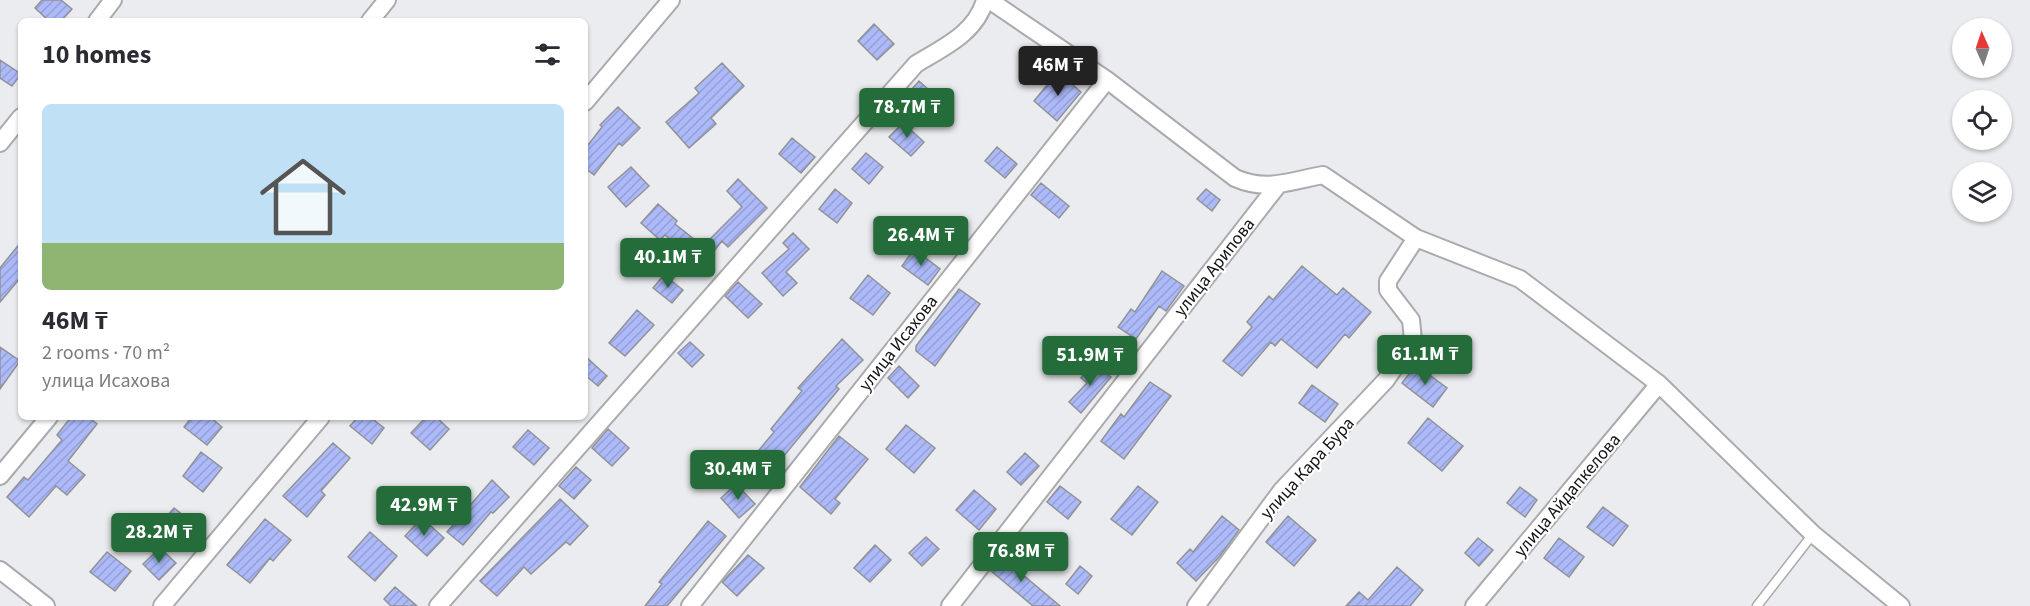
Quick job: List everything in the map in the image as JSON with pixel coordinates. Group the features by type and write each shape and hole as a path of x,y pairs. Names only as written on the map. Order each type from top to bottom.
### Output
{"street":[{"path":"99,18 113,0"},
{"path":"372,18 387,0"},
{"path":"588,98 671,0"},
{"path":"438,606 916,64 956,40 981,16 987,0 1107,80 1234,178 1252,186 1278,185 1323,176 1416,238 1520,279 1659,384 1813,534 1901,606"},
{"name":"улица Исахова","path":"690,606 1107,80"},
{"path":"0,143 18,121"},
{"name":"улица Арипова","path":"950,606 1278,185"},
{"name":"улица Кара Бура","path":"1196,606 1282,490 1386,381 1413,340 1411,320 1388,290 1388,281 1416,238"},
{"name":"улица Айдапкелова","path":"1474,606 1659,384"},
{"path":"0,476 47,420"},
{"path":"162,606 318,420"},
{"path":"0,570 46,606"}],"lane":[{"path":"1757,606 1813,534"}],"building":[{"path":"42,0 61,0 72,9 64,18 46,18 35,8"},
{"path":"874,24 894,44 877,60 858,41"},
{"path":"0,60 18,72 18,78 12,86 0,78"},
{"path":"722,63 744,86 711,118 716,124 689,148 666,122 699,93 695,88"},
{"path":"1058,72 1081,92 1057,121 1034,101"},
{"path":"919,81 940,100 929,113 907,95"},
{"path":"618,107 640,128 622,146 619,143 594,175 588,170 588,145 602,127 600,125"},
{"path":"903,123 924,142 911,156 889,137"},
{"path":"792,138 815,157 801,173 779,154"},
{"path":"997,147 1017,164 1005,178 985,161"},
{"path":"866,153 883,167 869,184 852,169"},
{"path":"631,167 649,186 626,207 608,187"},
{"path":"738,179 767,208 728,247 722,241 703,265 665,235 660,240 641,223 658,204 677,221 675,224 703,246 742,207 727,191"},
{"path":"1041,183 1069,206 1059,218 1031,195"},
{"path":"835,189 852,203 837,223 819,209"},
{"path":"1206,189 1220,200 1212,211 1197,199"},
{"path":"793,233 809,249 786,272 797,283 783,296 762,273 789,249 783,243"},
{"path":"18,246 18,281 0,302 0,268"},
{"path":"914,249 940,269 928,285 902,266"},
{"path":"1302,266 1337,295 1343,288 1371,312 1349,338 1345,334 1317,368 1281,339 1275,346 1271,342 1242,376 1223,361 1252,327 1247,322 1269,296 1273,300"},
{"path":"1162,271 1184,286 1166,311 1159,306 1136,339 1118,327 1131,309 1135,312"},
{"path":"664,275 683,290 672,303 653,288"},
{"path":"868,275 890,293 873,315 850,298"},
{"path":"738,282 762,304 748,318 725,296"},
{"path":"959,289 980,304 935,366 916,351 916,346"},
{"path":"637,310 654,325 625,356 609,343"},
{"path":"842,339 863,360 836,386 839,389 778,463 782,466 769,481 750,466 750,461 774,432 771,429 802,391 798,388"},
{"path":"690,342 704,355 692,367 678,353"},
{"path":"0,347 18,360 18,364 0,389"},
{"path":"588,359 607,376 598,386 588,378"},
{"path":"1093,363 1111,377 1081,413 1069,402 1087,383 1081,378"},
{"path":"1416,365 1447,388 1433,407 1402,383"},
{"path":"899,366 919,386 908,398 888,378"},
{"path":"1150,382 1171,396 1124,459 1101,441 1121,414 1124,417"},
{"path":"1312,385 1338,404 1325,422 1299,403"},
{"path":"1428,418 1463,446 1442,471 1408,443"},
{"path":"69,420 92,420 97,424 68,461 85,475 67,495 56,486 29,517 7,497 24,477 28,480 62,440 57,435"},
{"path":"190,420 214,420 222,427 207,445 184,427"},
{"path":"355,420 374,420 384,428 372,444 350,426"},
{"path":"423,420 439,420 449,429 430,450 411,433"},
{"path":"906,425 935,448 914,473 886,449"},
{"path":"608,429 629,448 612,466 592,448"},
{"path":"528,430 549,448 534,465 513,447"},
{"path":"839,436 868,459 835,499 840,503 831,514 800,487"},
{"path":"333,443 350,458 321,491 325,495 307,517 283,496"},
{"path":"201,452 222,468 203,492 183,476"},
{"path":"1025,453 1039,466 1021,485 1007,472"},
{"path":"576,467 591,480 574,499 559,486"},
{"path":"492,480 509,497 493,513 491,512 463,545 447,532"},
{"path":"736,484 755,504 739,518 721,498"},
{"path":"1060,486 1081,502 1068,519 1047,502"},
{"path":"1138,486 1158,502 1132,535 1111,519"},
{"path":"1520,487 1537,500 1525,517 1507,503"},
{"path":"974,490 996,509 979,530 956,510"},
{"path":"560,499 588,526 570,545 566,542 531,574 524,567 497,596 480,581"},
{"path":"1603,507 1628,526 1613,546 1587,527"},
{"path":"174,508 188,519 177,532 163,521"},
{"path":"1222,516 1239,530 1220,556 1196,581 1177,563 1190,549 1193,552"},
{"path":"1288,516 1316,540 1294,566 1266,542"},
{"path":"422,518 444,538 427,556 405,536"},
{"path":"265,519 291,540 273,561 270,558 250,583 227,565"},
{"path":"708,521 726,536 667,606 645,606 662,584 659,582"},
{"path":"370,532 397,556 375,581 348,557"},
{"path":"926,537 939,549 922,566 909,553"},
{"path":"1478,538 1493,550 1479,566 1465,553"},
{"path":"1559,538 1584,557 1569,577 1544,558"},
{"path":"875,545 891,560 870,582 854,568"},
{"path":"160,548 176,563 159,580 143,564"},
{"path":"107,552 131,571 115,591 90,572"},
{"path":"1004,554 1025,571 1022,574 1060,606 1033,606 991,571"},
{"path":"748,555 764,568 737,596 722,582"},
{"path":"1080,566 1092,576 1078,594 1066,584"},
{"path":"1397,567 1423,590 1410,606 1346,606 1359,592 1368,600"},
{"path":"395,587 417,606 391,606 384,599"}]}
